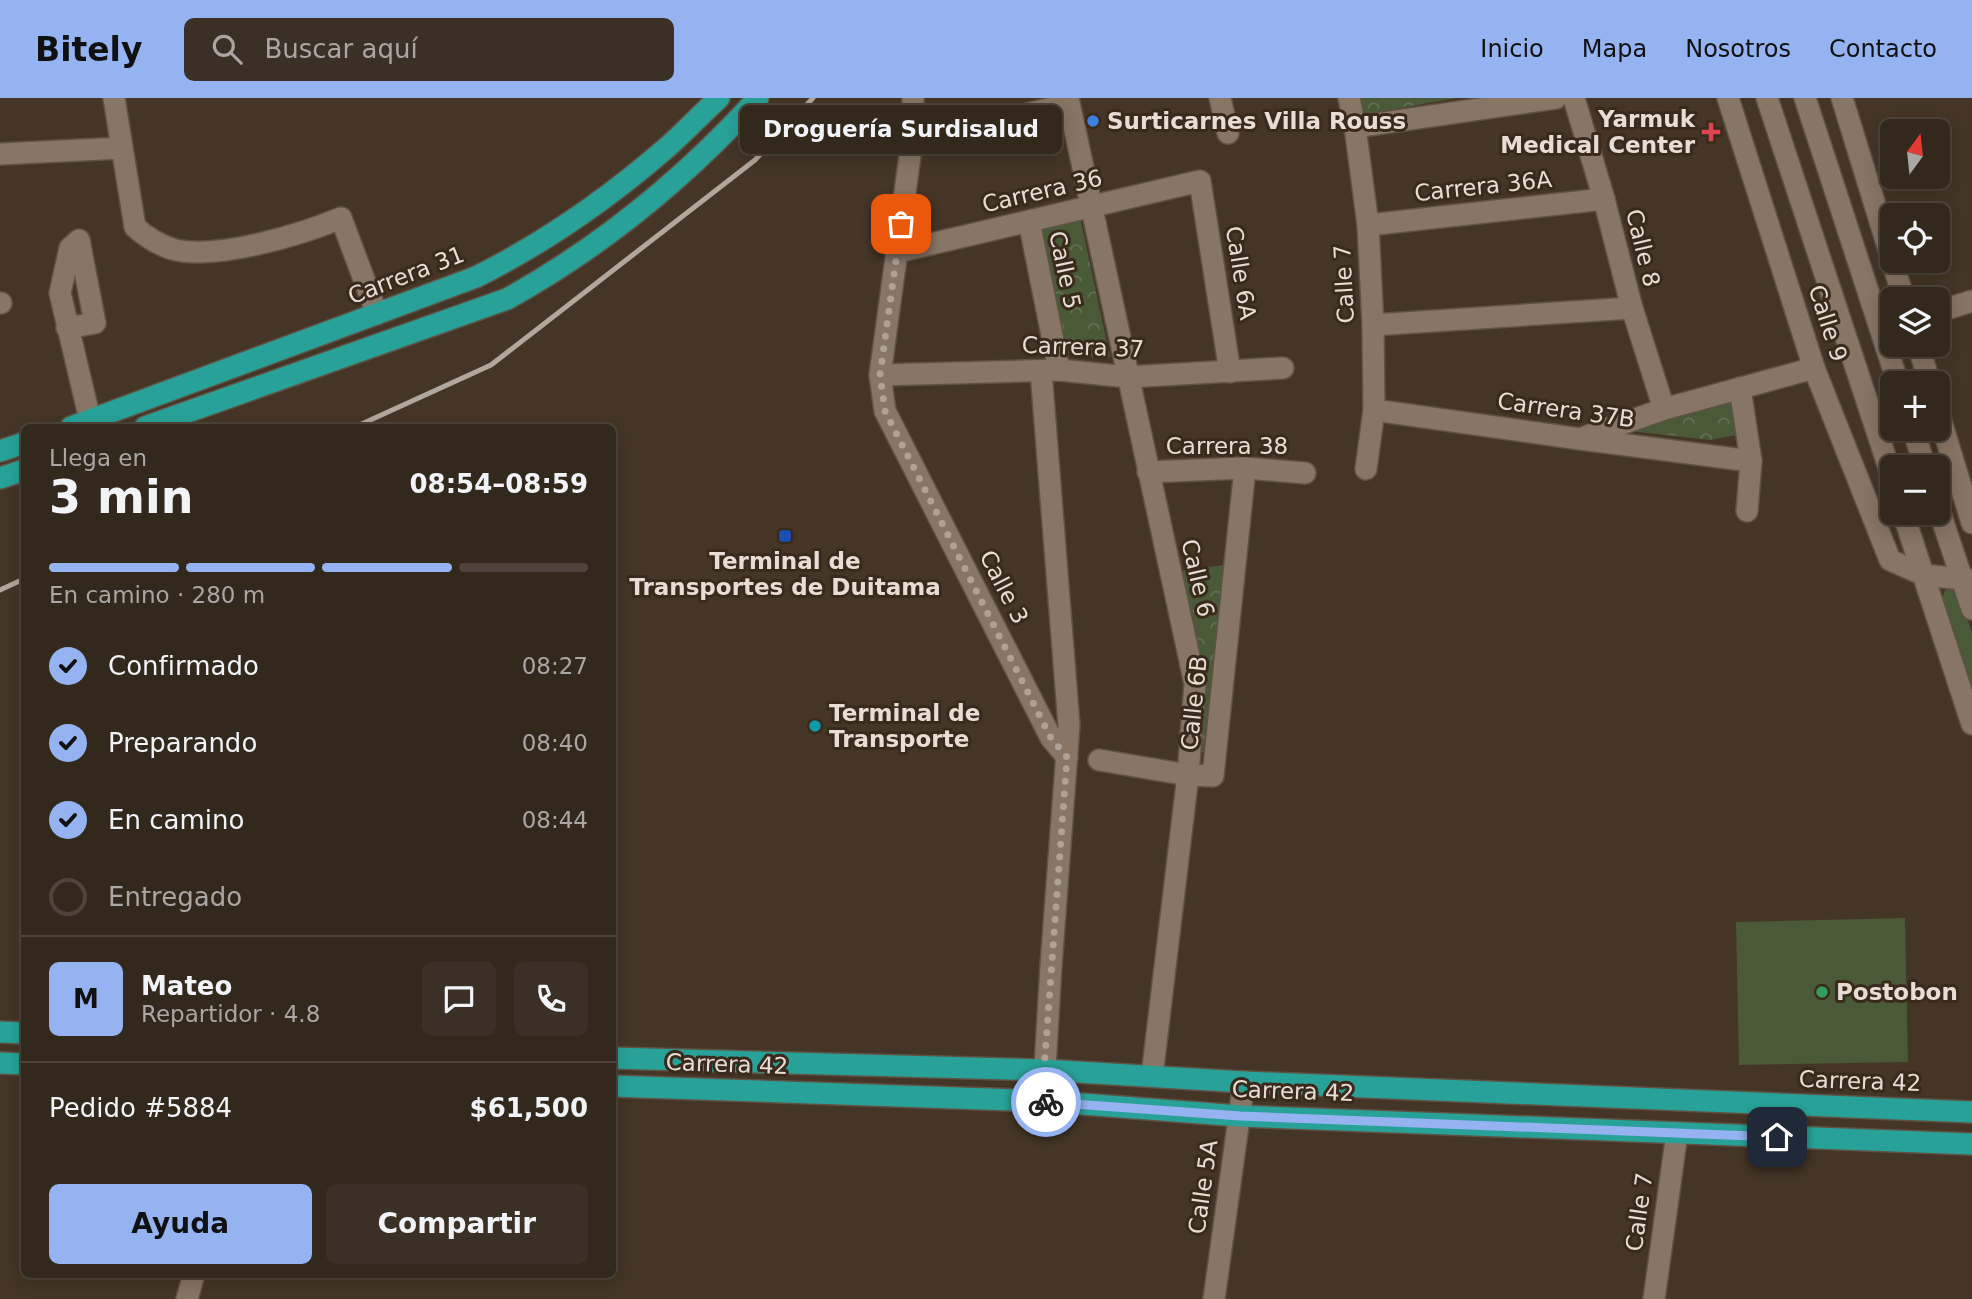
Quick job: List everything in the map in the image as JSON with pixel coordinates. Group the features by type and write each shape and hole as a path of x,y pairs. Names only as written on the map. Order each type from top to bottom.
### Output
{"highway":[{"name":"Carrera 31","path":"80,424 476,277 518,256 604,198 665,149 719,98"},
{"path":"153,424 507,299 613,232 684,172 758,98"},
{"path":"0,451 21,444"},
{"path":"0,478 21,471"},
{"path":"0,1032 21,1033"},
{"name":"Carrera 42","path":"616,1058 1044,1070 1244,1082 1972,1112"},
{"path":"0,1063 21,1064"},
{"name":"Carrera 42","path":"616,1086 1043,1101 1240,1116 1972,1144"}],"street":[{"path":"114,98 135,227 148,239 173,249 199,252 249,246 288,237 341,218 377,314"},
{"name":"Calle 3","path":"913,98 912,141 880,375 885,411 1051,738 1067,757"},
{"path":"1220,98 1227,133"},
{"name":"Calle 7","path":"1349,98 1368,225 1373,325 1374,410 1366,469"},
{"path":"1355,127 1556,98"},
{"name":"Calle 8","path":"1574,98 1632,308 1664,409"},
{"name":"Calle 9","path":"1728,98 1814,368 1890,559 1924,575"},
{"path":"1768,98 1885,455"},
{"path":"1805,98 1880,312"},
{"path":"1842,98 1880,221"},
{"path":"912,141 1069,101"},
{"name":"Calle 6","path":"1069,101 1195,684 1188,775 1152,1076"},
{"path":"0,154 122,148"},
{"name":"Carrera 36","path":"897,252 1200,181"},
{"name":"Calle 6A","path":"1200,181 1230,372"},
{"name":"Carrera 36A","path":"1368,225 1604,200"},
{"name":"Calle 5","path":"1028,221 1050,370 1069,725 1067,757"},
{"path":"67,328 95,323 79,240 70,248 60,293 80,424"},
{"path":"1950,308 1972,301"},
{"path":"1373,325 1632,308"},
{"name":"Carrera 37","path":"880,375 1050,370 1128,377 1283,368"},
{"path":"1580,439 1664,409 1814,368"},
{"path":"1740,388 1751,461 1747,511"},
{"name":"Carrera 37B","path":"1374,410 1751,461"},
{"path":"1947,441 1972,523"},
{"name":"Carrera 38","path":"1148,472 1245,468 1306,473"},
{"name":"Calle 6B","path":"1188,775 1213,776 1245,468"},
{"path":"1907,525 1972,724"},
{"path":"1945,525 1967,579 1972,609"},
{"path":"1924,575 1967,579"},
{"path":"1043,1101 1067,757"},
{"path":"1099,760 1188,775"},
{"name":"Calle 5A","path":"1214,1299 1244,1082"},
{"name":"Calle 7","path":"1654,1299 1677,1133"},
{"path":"187,1299 193,1278"}],"green space":[{"path":"1357,98 1457,98 1361,115"},
{"path":"1080,217 1110,357 1063,353 1035,225"},
{"path":"1730,398 1742,434 1710,440 1621,430"},
{"path":"1224,565 1207,752 1197,752 1181,571"},
{"path":"1951,588 1959,593 1972,633 1972,688 1942,599 1945,590"},
{"name":"Postobon","path":"1905,918 1908,1062 1739,1065 1736,922"}],"railway":[{"path":"362,424 491,365 755,160 813,98"},
{"path":"0,590 21,580"}],"way so far":[{"path":"901,224 880,375 885,411 1051,738 1067,757 1044,1070 1043,1101 1046,1102"}],"place":[{"name":"Surticarnes Villa Rouss","path":"1093,121"},
{"name":"Yarmuk Medical Center","path":"1711,132"},
{"name":"Droguería Surdisalud","path":"901,224"},
{"name":"Terminal de Transportes de Duitama","path":"785,536"},
{"name":"Terminal de Transporte","path":"815,726"},
{"name":"Postobon","path":"1822,992"}],"route":[{"path":"1046,1102 1240,1116 1777,1137"}]}
